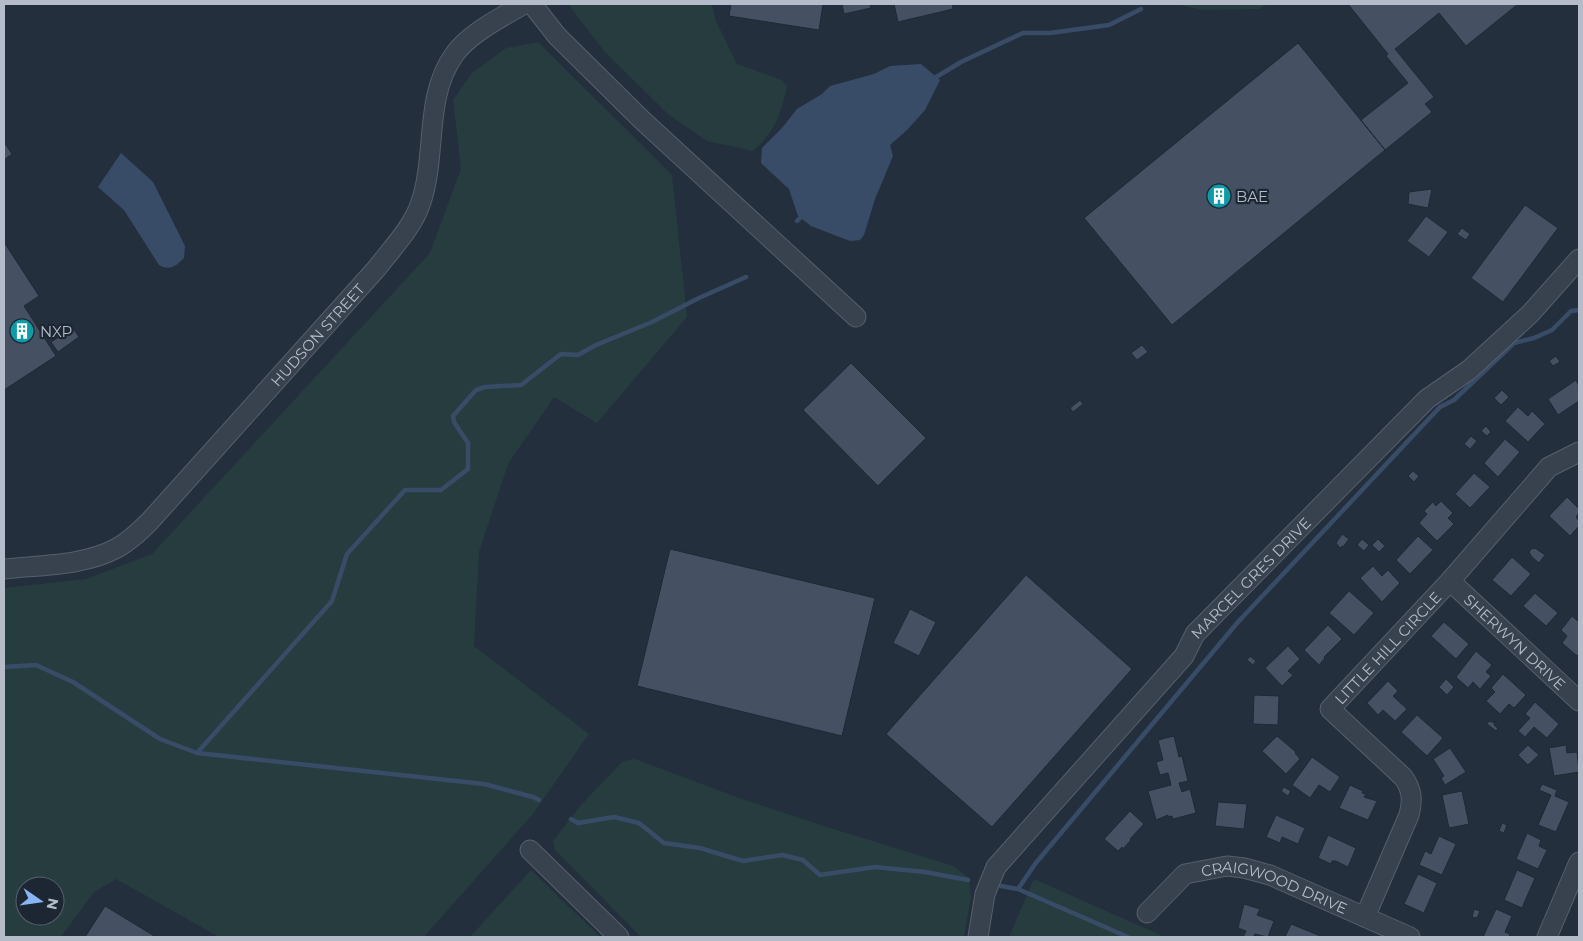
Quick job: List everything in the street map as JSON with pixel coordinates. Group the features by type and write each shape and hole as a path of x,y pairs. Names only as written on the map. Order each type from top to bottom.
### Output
{"street":[{"name":"HUDSON STREET","path":"4,569 73,562 97,557 129,540 150,521 377,268 410,226 421,203 428,173 436,101 441,78 454,54 479,31 524,4"},
{"path":"532,4 557,36 642,120 856,317"},
{"name":"MARCEL GRES DRIVE","path":"978,937 985,894 996,867 1184,656 1195,634 1427,399 1469,370 1530,314 1579,259"},
{"name":"LITTLE HILL CIRCLE","path":"1364,917 1412,805 1411,795 1403,777 1330,709 1450,581 1550,468 1579,452"},
{"name":"SHERWYN DRIVE","path":"1450,581 1579,701"},
{"path":"530,850 619,937"},
{"path":"1547,937 1579,862"},
{"name":"CRAIGWOOD DRIVE","path":"1147,913 1185,874 1227,866 1244,868 1270,875 1410,937"}],"green space":[{"path":"568,4 712,4 715,19 737,64 782,80 787,87 782,106 772,130 753,151 707,141 668,114 604,51"},
{"path":"1175,4 1267,4 1259,9 1203,10"},
{"path":"538,42 672,175 687,317 597,423 554,397 508,464 479,552 474,646 589,734 532,815 424,937 219,937 116,879 94,892 61,937 4,937 4,588 86,579 152,554 430,253 461,169 453,100 472,73 506,48"},
{"path":"635,759 742,799 953,866 969,878 971,897 964,937 641,937 555,850 553,841 581,805 623,761"},
{"path":"531,870 600,937 470,937"},
{"path":"1034,879 1165,937 1009,937"}],"water":[{"path":"921,64 940,80 925,110 890,145 893,156 875,199 864,235 860,240 850,241 811,226 798,216 789,189 761,163 762,148 782,128 797,109 822,94 830,86 874,74 890,66"},
{"path":"121,153 153,182 185,246 184,258 173,267 166,268 159,265 124,210 98,187"}],"building":[{"path":"731,4 823,4 819,30 729,16"},
{"path":"842,4 870,4 871,8 844,14"},
{"path":"894,4 952,4 953,9 898,22"},
{"path":"1348,4 1518,4 1466,46 1439,13 1395,49 1434,97 1425,104 1432,112 1385,150 1361,120 1408,83 1386,56 1388,54"},
{"name":"BAE","path":"1298,43 1385,150 1172,325 1084,218"},
{"path":"4,142 12,154 4,160"},
{"path":"1432,189 1428,208 1408,204 1409,192"},
{"path":"1525,205 1558,228 1503,302 1471,278"},
{"path":"1426,216 1448,232 1429,257 1407,241"},
{"path":"1462,228 1470,234 1466,240 1457,234"},
{"name":"NXP","path":"4,242 39,296 24,306 56,356 4,390"},
{"path":"73,328 79,337 58,352 51,342"},
{"path":"1142,345 1148,352 1137,360 1131,353"},
{"path":"1556,356 1560,362 1553,366 1549,361"},
{"path":"851,363 926,438 878,486 803,410"},
{"path":"1576,380 1579,386 1579,401 1558,415 1548,399"},
{"path":"1502,390 1509,397 1501,405 1494,398"},
{"path":"1080,400 1083,404 1073,412 1070,408"},
{"path":"1518,407 1528,416 1532,411 1545,424 1528,442 1505,421"},
{"path":"1486,426 1491,432 1487,436 1481,431"},
{"path":"1471,436 1477,441 1470,449 1464,444"},
{"path":"1505,439 1520,452 1498,477 1484,463"},
{"path":"1413,471 1419,476 1414,482 1408,476"},
{"path":"1474,473 1490,487 1470,508 1455,494"},
{"path":"1567,497 1579,509 1576,517 1579,521 1579,526 1570,536 1549,516"},
{"path":"1441,501 1453,513 1448,518 1454,524 1437,541 1419,523 1427,514 1424,511 1433,502 1436,506"},
{"path":"1342,534 1349,539 1340,548 1336,543"},
{"path":"1418,536 1433,550 1410,574 1396,560"},
{"path":"1362,539 1369,545 1364,551 1357,545"},
{"path":"1378,539 1385,546 1379,552 1372,545"},
{"path":"1532,548 1545,555 1539,563 1529,552"},
{"path":"670,549 875,598 842,736 637,686"},
{"path":"1512,557 1531,574 1511,596 1492,580"},
{"path":"1373,566 1382,576 1388,570 1400,583 1382,602 1360,578"},
{"path":"1026,575 1132,669 992,827 886,734"},
{"path":"1349,591 1374,613 1354,635 1329,613"},
{"path":"1535,593 1558,613 1546,626 1523,606"},
{"path":"910,609 936,622 919,656 893,643"},
{"path":"1572,616 1579,622 1579,653 1577,656 1562,643 1567,636 1561,630"},
{"path":"1444,622 1469,644 1456,659 1431,636"},
{"path":"1328,625 1342,639 1324,657 1319,665 1304,650"},
{"path":"1288,646 1300,659 1288,671 1293,675 1282,686 1265,668"},
{"path":"1476,651 1492,665 1486,672 1491,676 1480,689 1473,682 1468,688 1456,677"},
{"path":"1250,656 1256,661 1253,665 1247,660"},
{"path":"1503,674 1526,695 1514,708 1509,704 1500,714 1486,701 1495,692 1491,688"},
{"path":"1446,679 1454,687 1447,695 1439,687"},
{"path":"1388,681 1398,691 1393,696 1407,709 1395,721 1383,710 1378,715 1367,703"},
{"path":"1254,695 1279,696 1278,725 1253,724"},
{"path":"1535,702 1559,724 1547,738 1534,727 1525,737 1518,731 1530,718 1525,714"},
{"path":"1417,715 1443,738 1427,756 1401,732"},
{"path":"1489,721 1495,723 1494,725 1498,728 1496,731 1487,724"},
{"path":"1174,736 1179,757 1182,756 1188,781 1179,783 1182,792 1190,789 1196,813 1173,819 1172,816 1168,817 1168,815 1156,820 1148,791 1171,785 1168,773 1160,775 1156,762 1163,760 1158,740"},
{"path":"1277,736 1296,752 1300,759 1286,774 1262,751"},
{"path":"1528,745 1539,755 1528,765 1518,755"},
{"path":"1566,745 1567,753 1577,752 1579,772 1554,776 1549,748"},
{"path":"1450,748 1466,772 1445,785 1441,778 1444,776 1433,759"},
{"path":"1312,757 1340,777 1330,792 1319,785 1310,798 1292,785"},
{"path":"1542,784 1557,790 1555,796 1569,802 1556,832 1538,825 1551,795 1539,790"},
{"path":"1350,785 1363,791 1362,793 1366,794 1364,797 1377,801 1368,820 1339,808"},
{"path":"1284,787 1291,791 1288,796 1281,791"},
{"path":"1462,791 1469,824 1449,828 1442,795"},
{"path":"1218,802 1247,804 1244,829 1215,826"},
{"path":"1130,811 1144,824 1123,849 1122,847 1118,851 1104,839"},
{"path":"1276,815 1305,828 1298,844 1282,837 1280,843 1266,837"},
{"path":"1502,823 1507,825 1504,833 1499,831"},
{"path":"1527,833 1541,840 1539,846 1547,850 1538,869 1516,859"},
{"path":"1328,835 1356,848 1348,867 1336,861 1332,861 1331,864 1318,858"},
{"path":"1439,836 1456,844 1442,875 1419,865 1425,851 1431,854"},
{"path":"1517,870 1535,878 1522,908 1504,900"},
{"path":"1418,874 1437,883 1424,913 1404,904"},
{"path":"1244,904 1260,909 1257,915 1274,921 1268,937 1255,934 1253,937 1243,937 1246,931 1238,928"},
{"path":"105,906 156,937 85,937"},
{"path":"1474,909 1480,911 1477,918 1472,917"},
{"path":"1496,909 1512,916 1505,932 1510,934 1509,937 1483,937"},
{"path":"1291,924 1323,937 1285,937"}],"waterway":[{"path":"933,79 961,62 1023,33 1050,33 1109,25 1141,9"},
{"path":"797,221 803,215"},
{"path":"197,753 332,601 347,554 405,490 441,490 468,469 468,443 454,422 453,416 476,390 485,387 521,385 561,354 578,355 746,277"},
{"path":"1018,889 1035,864 1238,622 1440,407 1454,400 1514,343 1534,338 1552,330 1571,311 1579,310"},
{"path":"4,667 36,665 73,682 160,739 197,753 484,784 539,800"},
{"path":"571,819 578,823 614,817 639,823 664,843 700,848 743,861 782,855 803,860 820,875 875,867 925,872 968,880"},
{"path":"1001,886 1018,889 1128,937"}],"place":[{"name":"BAE","path":"1219,196"},
{"name":"NXP","path":"22,331"}]}
